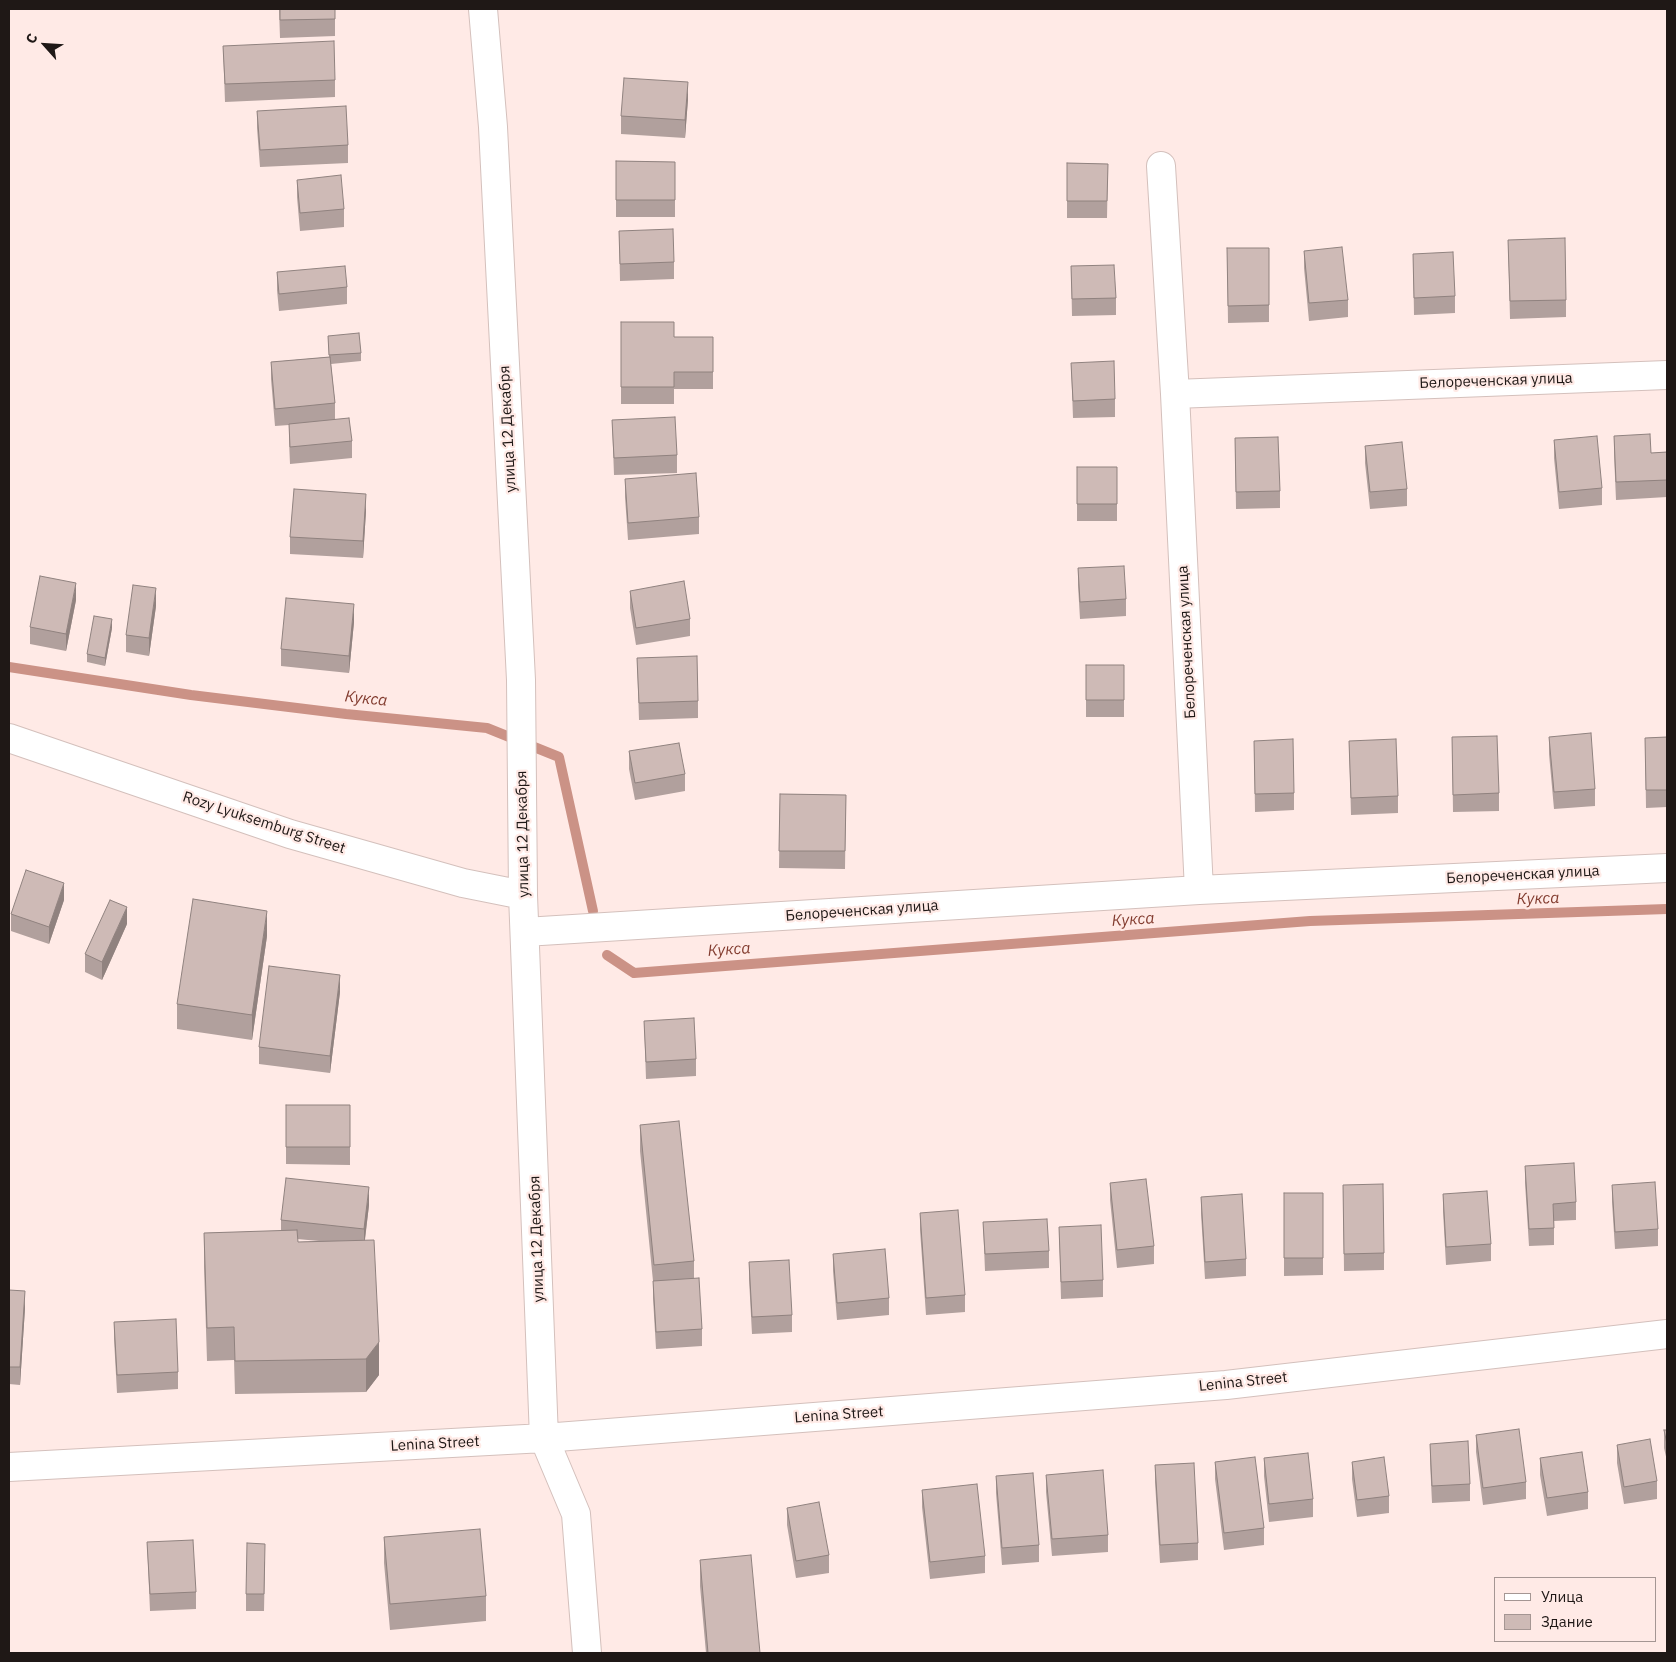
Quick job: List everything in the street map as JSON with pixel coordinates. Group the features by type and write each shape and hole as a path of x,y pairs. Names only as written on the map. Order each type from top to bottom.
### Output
{"street":[{"name":"улица 12 Декабря","path":"483,9 493,127 521,680 523,895 544,1438 576,1514 587,1653"},
{"name":"Белореченская улица","path":"1161,166 1175,394 1199,890"},
{"name":"Белореченская улица","path":"1175,394 1667,375"},
{"name":"Rozy Lyuksemburg Street","path":"9,738 290,834 463,883 523,895"},
{"name":"Белореченская улица","path":"525,932 1199,890 1667,868"},
{"name":"Lenina Street","path":"9,1467 544,1438 1226,1385 1667,1334"}],"building":[{"path":"280,9 335,9 335,19 280,20"},
{"path":"334,41 335,80 225,84 223,46"},
{"path":"624,78 688,82 685,120 621,116"},
{"path":"346,106 348,145 260,150 257,111"},
{"path":"616,161 675,162 675,200 616,200"},
{"path":"1067,163 1108,164 1107,201 1067,201"},
{"path":"341,175 344,209 300,213 297,180"},
{"path":"673,229 674,262 620,264 619,231"},
{"path":"1565,238 1566,300 1510,301 1508,240"},
{"path":"1342,247 1348,300 1309,303 1304,251"},
{"path":"1227,248 1269,248 1269,305 1228,306"},
{"path":"1453,252 1455,296 1414,298 1413,254"},
{"path":"1114,265 1116,298 1072,299 1071,266"},
{"path":"345,266 347,287 279,294 277,272"},
{"path":"621,322 674,322 674,337 713,337 713,372 674,372 674,387 621,387"},
{"path":"359,333 361,353 329,355 328,336"},
{"path":"330,357 335,403 275,409 271,362"},
{"path":"1114,361 1115,399 1073,401 1071,363"},
{"path":"675,417 677,455 614,458 612,420"},
{"path":"349,418 352,441 290,447 289,424"},
{"path":"1650,434 1651,453 1667,452 1667,480 1616,482 1614,436"},
{"path":"1597,436 1602,488 1559,492 1554,440"},
{"path":"1278,437 1280,491 1236,492 1235,438"},
{"path":"1402,442 1407,489 1370,492 1365,446"},
{"path":"1077,467 1117,467 1117,504 1077,504"},
{"path":"696,473 699,517 628,523 625,479"},
{"path":"294,489 366,494 363,541 290,537"},
{"path":"1124,566 1126,599 1080,602 1078,568"},
{"path":"40,576 76,583 66,634 30,627"},
{"path":"684,581 690,619 636,628 630,591"},
{"path":"133,585 156,588 149,638 126,635"},
{"path":"286,598 354,604 349,656 281,649"},
{"path":"94,616 112,619 105,658 87,654"},
{"path":"697,656 698,701 639,703 637,658"},
{"path":"1086,665 1124,665 1124,700 1086,700"},
{"path":"1591,733 1595,789 1554,792 1549,737"},
{"path":"1497,736 1499,793 1453,795 1452,737"},
{"path":"1667,737 1667,790 1646,790 1645,738"},
{"path":"1293,739 1294,793 1255,794 1254,741"},
{"path":"1396,739 1398,796 1351,798 1349,741"},
{"path":"679,743 685,774 635,783 629,751"},
{"path":"780,794 846,795 845,851 779,851"},
{"path":"26,870 64,883 49,927 11,914"},
{"path":"193,899 267,911 252,1015 177,1004"},
{"path":"110,900 127,907 102,962 85,954"},
{"path":"269,966 340,975 330,1056 259,1047"},
{"path":"694,1018 696,1059 646,1062 644,1021"},
{"path":"286,1105 350,1105 350,1147 286,1147"},
{"path":"679,1121 694,1261 654,1265 640,1125"},
{"path":"1574,1163 1576,1202 1553,1204 1554,1228 1529,1229 1525,1166"},
{"path":"286,1178 369,1187 364,1229 281,1220"},
{"path":"1146,1179 1154,1246 1117,1250 1110,1183"},
{"path":"1655,1182 1658,1229 1615,1232 1612,1185"},
{"path":"1383,1184 1384,1253 1344,1254 1343,1185"},
{"path":"1487,1191 1491,1244 1446,1247 1443,1194"},
{"path":"1284,1193 1323,1193 1323,1258 1284,1258"},
{"path":"1242,1194 1246,1259 1205,1262 1201,1197"},
{"path":"958,1210 965,1295 926,1298 920,1213"},
{"path":"1047,1219 1049,1251 985,1254 983,1222"},
{"path":"1101,1225 1103,1280 1061,1282 1059,1227"},
{"path":"297,1230 298,1242 374,1240 379,1342 366,1359 235,1361 234,1327 207,1328 204,1233"},
{"path":"885,1249 889,1298 837,1303 833,1254"},
{"path":"789,1260 792,1315 752,1317 749,1262"},
{"path":"699,1278 702,1329 656,1332 653,1281"},
{"path":"9,1290 25,1291 20,1367 9,1367"},
{"path":"176,1319 178,1372 117,1375 114,1322"},
{"path":"1519,1429 1526,1482 1483,1488 1476,1435"},
{"path":"1664,1430 1667,1430 1667,1444"},
{"path":"1650,1439 1657,1481 1624,1487 1617,1445"},
{"path":"1468,1441 1470,1484 1432,1486 1430,1444"},
{"path":"1582,1452 1588,1492 1547,1498 1540,1458"},
{"path":"1308,1453 1313,1499 1269,1504 1264,1458"},
{"path":"1255,1457 1264,1528 1224,1533 1215,1462"},
{"path":"1384,1457 1389,1496 1357,1500 1352,1462"},
{"path":"1194,1463 1198,1543 1160,1545 1155,1465"},
{"path":"1103,1470 1108,1535 1052,1539 1046,1475"},
{"path":"1033,1473 1039,1545 1002,1548 996,1476"},
{"path":"977,1484 985,1556 930,1562 922,1490"},
{"path":"819,1502 829,1555 796,1561 787,1508"},
{"path":"480,1529 486,1596 390,1604 384,1537"},
{"path":"193,1540 196,1592 150,1594 147,1542"},
{"path":"247,1543 265,1544 264,1594 246,1594"},
{"path":"751,1555 760,1653 708,1653 700,1560"}],"waterway":[{"name":"Кукса","path":"9,667 191,695 346,714 487,728 559,757 593,911"},
{"name":"Кукса","path":"607,955 634,973 1310,921 1667,909"}]}
